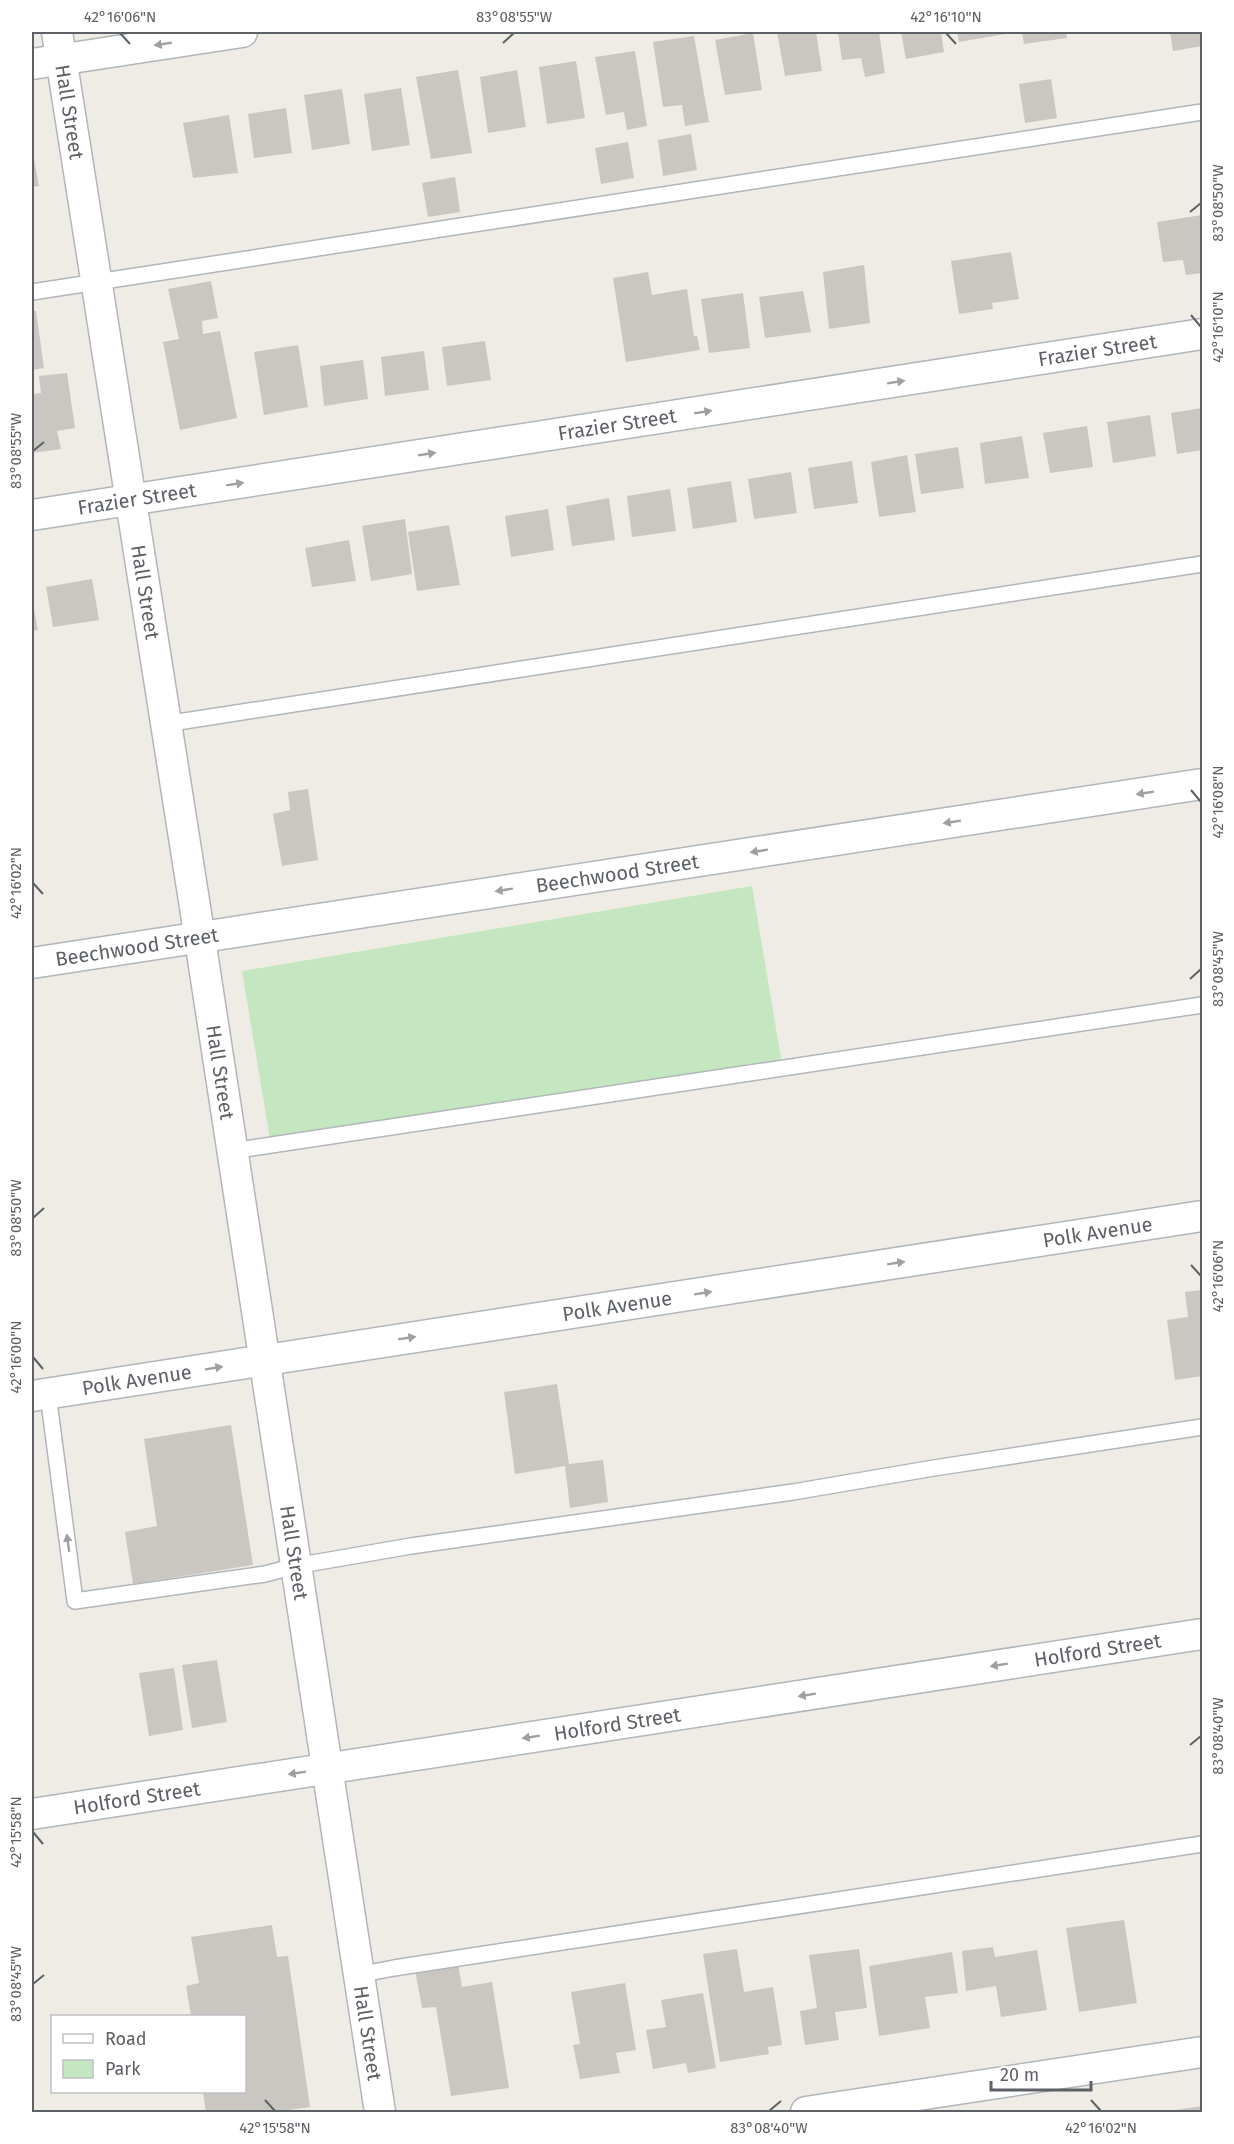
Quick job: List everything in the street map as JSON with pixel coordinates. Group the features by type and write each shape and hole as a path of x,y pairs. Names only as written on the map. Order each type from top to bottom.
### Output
{"street":[{"path":"32,64 59,45 242,32"},
{"name":"Hall Street","path":"59,45 380,2112"},
{"name":"Frazier Street","path":"32,515 1203,334"},
{"name":"Beechwood Street","path":"32,963 1203,784"},
{"name":"Polk Avenue","path":"40,1395 1203,1216"},
{"name":"Holford Street","path":"32,1814 1203,1634"},
{"path":"806,2112 841,2110 1203,2052"}],"lane":[{"path":"32,292 1203,112"},
{"path":"165,724 1203,564"},
{"path":"232,1151 1203,1005"},
{"path":"40,1395 75,1601 265,1574 295,1566 423,1545 793,1492 1203,1427"},
{"path":"358,1975 1203,1844"}],"green space":[{"path":"752,886 782,1064 272,1151 242,971"}],"building":[{"path":"777,32 816,32 822,71 785,76"},
{"path":"838,32 879,32 885,73 865,77 861,58 842,60"},
{"path":"901,32 941,32 944,52 906,59"},
{"path":"957,32 1005,32 1005,34 959,42"},
{"path":"1022,32 1066,32 1067,38 1024,44"},
{"path":"1170,32 1201,32 1202,46 1173,51"},
{"path":"753,33 762,90 725,95 715,40"},
{"path":"694,36 709,122 685,126 682,105 663,107 653,42"},
{"path":"635,51 647,126 627,130 624,112 606,115 595,57"},
{"path":"576,61 585,118 547,124 539,67"},
{"path":"458,70 472,153 431,159 416,77"},
{"path":"517,70 526,127 488,133 480,77"},
{"path":"1051,79 1057,118 1025,123 1019,84"},
{"path":"401,88 410,145 372,151 364,94"},
{"path":"342,89 350,144 312,150 304,95"},
{"path":"286,108 292,153 254,158 248,114"},
{"path":"229,115 238,173 193,178 183,123"},
{"path":"691,134 697,170 663,176 658,140"},
{"path":"628,142 634,178 601,184 595,148"},
{"path":"32,148 39,186 32,187"},
{"path":"455,177 460,212 428,217 422,183"},
{"path":"1202,215 1202,273 1186,275 1183,260 1163,262 1157,222"},
{"path":"1011,252 1019,299 992,303 993,309 959,314 951,261"},
{"path":"864,265 870,323 829,329 823,272"},
{"path":"648,272 652,295 687,289 694,336 697,336 700,350 626,362 613,278"},
{"path":"211,281 218,318 202,321 203,334 220,331 237,418 180,430 163,342 179,339 168,289"},
{"path":"803,291 811,332 765,338 759,297"},
{"path":"743,293 750,348 709,353 701,299"},
{"path":"32,311 36,311 44,368 32,370"},
{"path":"485,341 491,380 447,386 442,347"},
{"path":"298,345 308,407 264,415 254,352"},
{"path":"424,351 429,390 385,396 381,357"},
{"path":"363,360 368,399 324,406 320,366"},
{"path":"67,373 75,428 57,431 61,449 32,453 32,394 41,393 39,376"},
{"path":"1202,408 1202,450 1177,454 1171,413"},
{"path":"1150,415 1156,456 1113,463 1107,422"},
{"path":"1087,426 1093,467 1050,473 1043,433"},
{"path":"1022,436 1029,478 985,484 980,443"},
{"path":"958,447 964,488 921,494 915,454"},
{"path":"907,455 916,512 879,517 871,462"},
{"path":"852,461 858,503 814,509 808,468"},
{"path":"791,472 797,513 754,519 748,479"},
{"path":"731,481 737,522 693,529 687,488"},
{"path":"670,489 676,531 632,537 627,496"},
{"path":"609,498 615,540 572,546 566,506"},
{"path":"548,509 554,550 511,557 505,516"},
{"path":"405,519 412,574 371,581 362,526"},
{"path":"449,525 460,585 417,591 408,532"},
{"path":"349,540 356,581 312,587 305,548"},
{"path":"92,579 99,620 53,627 46,587"},
{"path":"32,599 38,630 32,631"},
{"path":"308,789 318,860 282,866 273,814 290,810 288,792"},
{"path":"1202,1290 1202,1376 1175,1380 1167,1320 1188,1317 1185,1292"},
{"path":"557,1384 569,1464 603,1460 608,1502 570,1508 565,1466 515,1474 504,1392"},
{"path":"231,1425 253,1565 133,1584 125,1532 157,1526 144,1439"},
{"path":"217,1660 227,1722 192,1728 182,1665"},
{"path":"174,1668 183,1730 149,1736 139,1673"},
{"path":"1124,1920 1137,2003 1079,2012 1066,1928"},
{"path":"272,1925 277,1957 288,1956 310,2107 273,2112 206,2112 203,2093 246,2093 246,2015 191,2015 186,1986 199,1983 191,1937"},
{"path":"993,1947 995,1957 1037,1950 1047,2010 1001,2017 996,1986 966,1991 962,1951"},
{"path":"737,1949 744,1992 773,1987 782,2045 768,2047 769,2054 720,2062 703,1954"},
{"path":"859,1949 867,2008 835,2012 839,2040 805,2045 800,2011 817,2008 809,1955"},
{"path":"952,1952 958,1993 925,1997 930,2028 879,2036 869,1966"},
{"path":"458,1963 462,1987 492,1982 509,2088 451,2096 436,2007 422,2008 415,1970"},
{"path":"625,1983 636,2050 616,2053 620,2073 580,2079 573,2045 580,2044 571,1992"},
{"path":"703,1993 716,2068 688,2073 686,2063 653,2069 646,2030 666,2027 661,2000"},
{"path":"1202,2106 1202,2112 1169,2112 1169,2111"}]}
